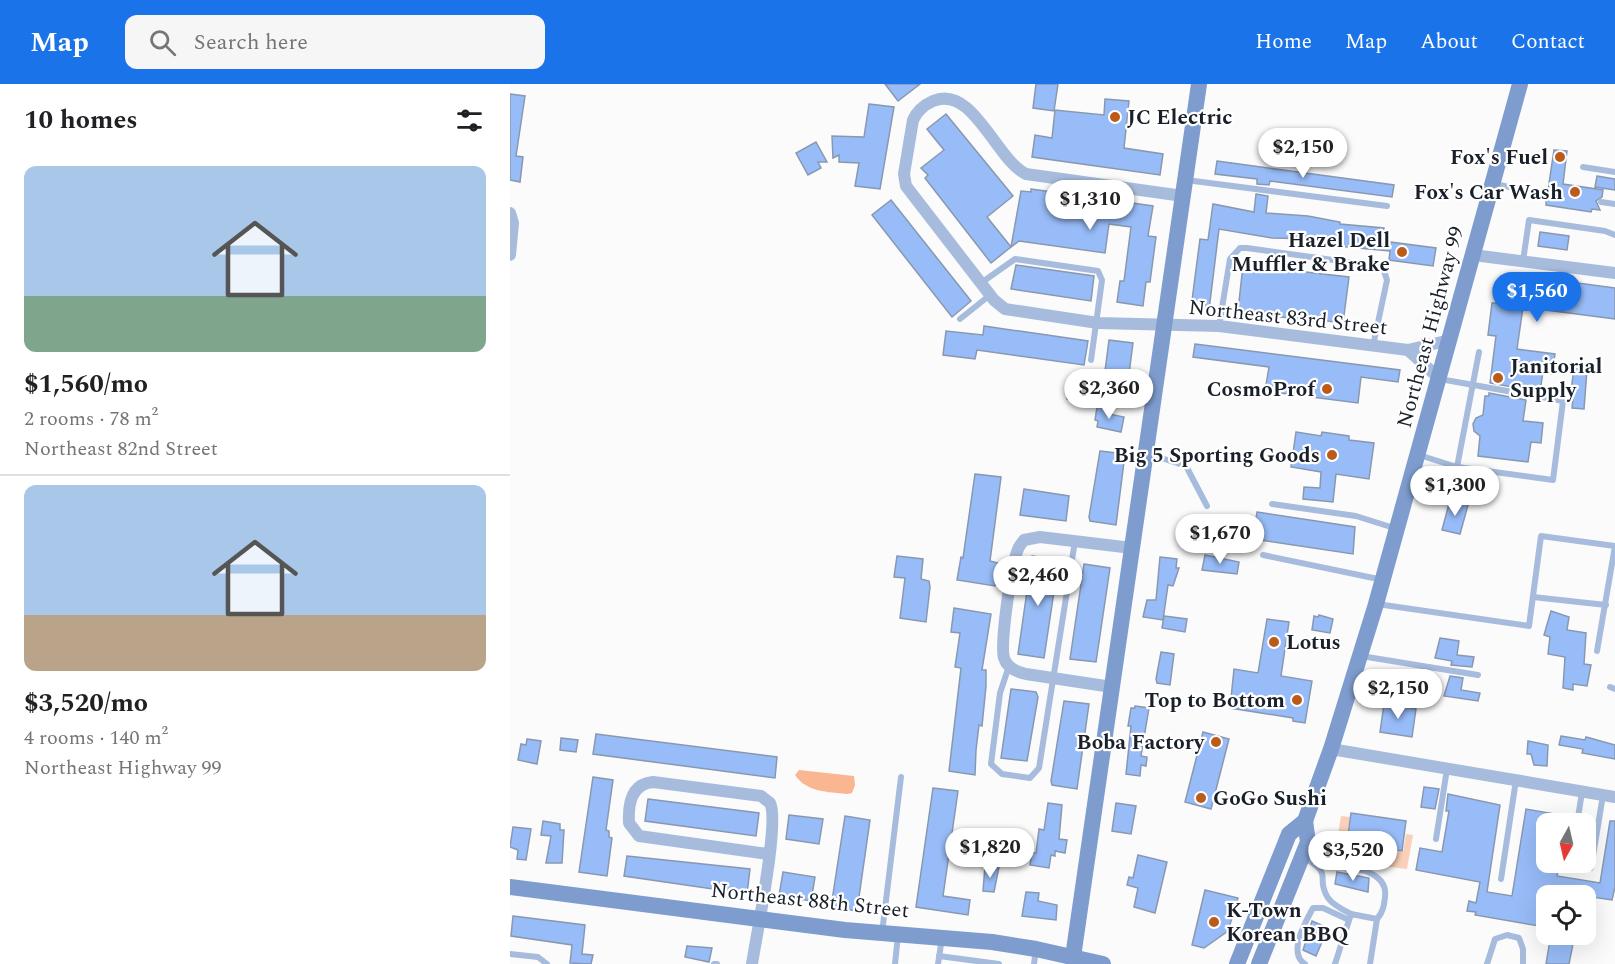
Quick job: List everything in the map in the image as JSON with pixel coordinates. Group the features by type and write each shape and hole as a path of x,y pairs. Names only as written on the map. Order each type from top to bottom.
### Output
{"street":[{"path":"1073,957 1199,84"},
{"name":"Northeast Highway 99","path":"1259,964 1308,842 1305,821 1331,749 1398,529 1520,84"},
{"name":"Northeast 83rd Street","path":"1185,188 1026,174 1012,164 970,109 961,103 939,99 923,108 911,124 905,183 999,305 1010,311 1096,322 1220,326 1408,350 1450,340"},
{"path":"510,255 511,218"},
{"path":"1473,255 1615,273"},
{"name":"Northeast 83rd Street","path":"1408,350 1440,379"},
{"path":"1112,687 1020,673 1009,666 1004,659 1003,645 1016,554 1024,540 1040,537 1132,548"},
{"path":"1331,749 1609,796"},
{"path":"752,964 774,813 769,801 761,796 653,782 640,785 634,790 629,818 634,833 646,838 768,854"},
{"name":"Northeast Highway 99","path":"1237,964 1289,834 1305,821"},
{"name":"Northeast 88th Street","path":"510,887 890,934 942,936 1035,956 1073,957 1103,964"}],"lane":[{"path":"1583,167 1615,172"},
{"path":"1493,183 1547,195"},
{"path":"1185,188 1387,206"},
{"path":"1601,202 1615,204"},
{"path":"1523,261 1529,220 1605,231 1615,235"},
{"path":"1220,326 1230,260 1240,248 1247,248 1376,266 1384,271 1387,280 1373,345"},
{"path":"981,283 1015,259 1094,270 1101,274 1091,360"},
{"path":"960,319 991,295"},
{"path":"1457,466 1479,352"},
{"path":"1419,455 1457,466 1553,480 1563,401 1440,379"},
{"path":"1146,453 1186,466 1207,506"},
{"path":"1272,504 1356,516 1398,529"},
{"path":"1376,604 1529,626 1541,536 1615,546 1606,605 1600,621 1597,651"},
{"path":"1009,666 1000,693 990,762 999,773 1030,778 1038,770 1075,541"},
{"path":"1263,555 1383,580"},
{"path":"1533,597 1606,605"},
{"path":"1360,656 1478,675"},
{"path":"1436,839 1447,768"},
{"path":"895,964 890,934 901,777"},
{"path":"1501,879 1516,780"},
{"path":"1579,813 1582,791"},
{"path":"1596,848 1609,796"},
{"path":"1303,857 1320,866 1324,872 1326,894 1330,901 1350,917"},
{"path":"1320,866 1332,865 1370,872 1378,878 1386,891 1383,912 1377,919 1370,964"},
{"path":"1305,964 1298,955 1297,948 1313,908 1323,908 1350,917 1377,919"},
{"path":"1335,964 1350,917"},
{"path":"1487,964 1495,939 1507,935 1519,938 1523,949 1523,964"},
{"path":"938,964 942,936"},
{"path":"510,954 538,957 547,964"},
{"path":"939,956 999,964"}],"shaded area":[{"path":"799,770 854,776 855,785 852,793 848,794 818,790 800,781 795,775"},
{"path":"1341,816 1350,817 1346,844 1403,852 1406,834 1413,835 1407,869 1334,860"}],"building":[{"path":"885,84 920,84 898,101"},
{"path":"1036,84 1058,84 1054,111 1033,108"},
{"path":"510,94 525,96 516,156 523,157 520,182 510,180"},
{"path":"1105,99 1129,101 1124,148 1163,154 1160,175 1032,157 1035,135 1052,138 1055,110 1104,115"},
{"path":"869,104 894,107 880,189 855,186 859,163 839,162 839,155 833,158 832,136 864,137"},
{"path":"946,114 1013,196 987,217 1011,247 991,263 925,178 928,175 921,168 944,150 927,129"},
{"path":"816,142 827,162 818,162 821,168 808,175 796,153"},
{"name":"Fox's Car Wash","path":"1554,150 1567,151 1563,184 1603,190 1602,197 1596,201 1600,210 1592,209 1591,212 1546,205 1546,200 1552,195 1548,190"},
{"path":"1217,161 1394,185 1392,197 1270,181 1269,185 1257,184 1257,179 1215,174"},
{"path":"1597,176 1615,179 1615,190 1595,187"},
{"path":"1031,189 1153,206 1148,236 1156,237 1150,282 1146,282 1143,306 1117,302 1120,281 1124,281 1131,227 1109,224 1105,253 1019,241 1011,247 1021,191 1031,192"},
{"path":"1256,194 1268,196 1266,213 1308,216 1340,222 1340,224 1384,228 1383,241 1436,248 1433,266 1389,260 1390,251 1337,246 1314,239 1272,238 1219,229 1209,310 1191,308 1200,239 1208,240 1213,204 1254,212"},
{"path":"891,200 971,301 952,317 872,215"},
{"path":"1540,232 1569,236 1567,250 1538,246"},
{"path":"1016,265 1094,276 1091,301 1011,289"},
{"path":"1243,265 1349,277 1343,323 1319,320 1318,322 1238,311"},
{"path":"1510,274 1615,288 1615,319 1523,307 1517,349 1555,354 1552,374 1543,372 1540,392 1490,383 1496,336 1488,335 1492,303 1497,303 1500,281"},
{"path":"984,326 1088,341 1084,365 977,350 975,359 943,355 946,331 983,335"},
{"path":"1109,340 1133,343 1129,374 1105,371"},
{"path":"1195,344 1400,370 1398,382 1361,377 1358,403 1265,391 1269,367 1193,357"},
{"path":"1574,368 1587,370 1584,409 1572,408 1573,398 1570,398"},
{"path":"1069,387 1088,391 1086,403 1067,399"},
{"path":"1489,393 1526,400 1523,421 1543,423 1541,443 1531,442 1528,462 1478,456 1480,436 1474,431 1473,424 1476,418 1483,415 1485,396 1489,396"},
{"path":"1097,407 1110,409 1109,414 1124,417 1121,432 1097,427 1098,421 1095,420"},
{"name":"Big 5 Sporting Goods","path":"1296,432 1321,436 1322,432 1349,436 1349,440 1374,443 1369,479 1336,474 1333,502 1303,499 1304,487 1320,488 1321,472 1291,467"},
{"path":"1100,451 1125,454 1116,525 1090,521 1089,517"},
{"path":"975,474 1001,477 990,561 998,563 995,586 957,580 961,557 963,558"},
{"path":"1024,489 1069,496 1066,521 1020,515"},
{"path":"1450,500 1468,505 1460,534 1442,530"},
{"path":"1257,512 1355,527 1353,554 1253,539"},
{"path":"1205,555 1239,562 1237,574 1202,570"},
{"path":"897,556 923,559 921,579 929,581 930,587 926,622 900,618 905,578 894,577"},
{"path":"1032,556 1057,560 1058,565 1044,658 1018,654"},
{"path":"1160,557 1177,559 1176,568 1179,568 1173,586 1168,585 1163,620 1143,617 1147,600 1156,600"},
{"path":"1084,564 1110,568 1096,662 1070,659"},
{"path":"954,608 991,614 982,670 986,670 986,686 982,726 979,725 975,775 949,771 961,668 955,667 960,633 951,632"},
{"path":"1551,611 1569,617 1567,630 1586,633 1584,664 1591,665 1587,686 1573,684 1573,690 1563,688 1565,657 1548,654 1550,637 1544,635"},
{"path":"1164,616 1187,619 1185,632 1162,628"},
{"path":"1314,616 1333,619 1330,633 1312,630"},
{"path":"1267,619 1289,622 1281,676 1312,681 1305,723 1293,721 1293,718 1230,708 1234,669 1258,673"},
{"path":"1440,638 1459,641 1457,655 1474,657 1472,667 1451,665 1452,661 1435,658"},
{"path":"1161,652 1174,654 1170,685 1157,683"},
{"path":"1450,676 1463,678 1461,690 1480,693 1478,701 1444,696"},
{"path":"1011,689 1036,692 1038,697 1027,761 1001,758"},
{"path":"1064,701 1089,704 1077,789 1052,785 1051,781"},
{"path":"1384,704 1416,709 1412,737 1380,732"},
{"path":"1135,706 1149,708 1141,756 1147,757 1146,766 1141,765 1140,776 1126,774 1131,726 1128,726 1131,708"},
{"path":"1203,732 1229,739 1211,809 1185,802"},
{"path":"596,734 777,757 775,778 593,754"},
{"path":"1561,736 1585,740 1586,737 1615,745 1615,759 1582,753 1583,749 1559,745"},
{"path":"561,738 578,740 576,752 560,750"},
{"path":"527,739 541,741 537,764 518,760 521,744 526,745"},
{"path":"1528,741 1548,745 1547,766 1534,765 1531,754 1527,754"},
{"path":"593,777 613,780 606,830 612,838 607,876 579,872"},
{"path":"1424,787 1439,789 1435,809 1421,807"},
{"path":"933,788 958,791 943,896 970,900 968,915 916,907"},
{"path":"1448,794 1500,805 1487,892 1512,896 1526,809 1550,813 1536,813 1536,873 1558,873 1557,876 1600,883 1610,821 1615,821 1615,887 1612,900 1596,898 1596,885 1536,885 1536,925 1475,915 1476,912 1467,911 1469,901 1476,903 1480,882 1416,870 1420,848 1442,852 1449,811 1446,811"},
{"path":"648,799 759,813 756,836 645,821"},
{"path":"1048,803 1062,805 1059,839 1067,840 1065,853 1055,851 1055,856 1051,855 1049,868 1030,865 1032,853 1036,853 1039,829 1044,830"},
{"path":"1116,803 1136,806 1131,834 1112,831"},
{"path":"1351,813 1406,821 1402,851 1347,843"},
{"path":"789,815 823,819 819,844 786,839"},
{"path":"845,816 870,820 857,911 831,907"},
{"path":"543,821 560,824 560,830 564,830 562,863 546,863 551,836 541,835"},
{"path":"513,827 531,829 526,860 517,859 518,850 510,847"},
{"path":"1138,855 1167,862 1155,913 1134,907 1138,888 1127,885 1129,877 1133,878"},
{"path":"627,856 750,869 747,894 624,876"},
{"path":"985,866 999,867 994,892 983,891"},
{"path":"783,872 815,877 811,901 779,896"},
{"path":"1337,872 1369,878 1368,892 1335,884"},
{"name":"K-Town Korean BBQ","path":"1205,890 1238,898 1228,931 1204,948 1192,945"},
{"path":"1026,892 1039,893 1038,901 1057,905 1056,920 1022,916"},
{"path":"513,916 585,925 582,954 593,955 591,964 570,963 572,945 511,936"},
{"path":"1312,921 1328,928 1316,956 1303,950"},
{"path":"1549,945 1573,945 1569,964 1546,964"},
{"path":"687,946 712,948 709,962 685,957"}],"place":[{"name":"JC Electric","path":"1115,117"},
{"name":"Fox's Fuel","path":"1560,157"},
{"name":"Fox's Car Wash","path":"1575,192"},
{"name":"Hazel Dell Muffler & Brake","path":"1402,252"},
{"name":"Janitorial Supply","path":"1498,378"},
{"name":"CosmoProf","path":"1327,389"},
{"name":"Big 5 Sporting Goods","path":"1332,455"},
{"name":"Lotus","path":"1274,642"},
{"name":"Top to Bottom","path":"1297,700"},
{"name":"Boba Factory","path":"1216,742"},
{"name":"GoGo Sushi","path":"1201,798"},
{"name":"K-Town Korean BBQ","path":"1214,922"}]}
